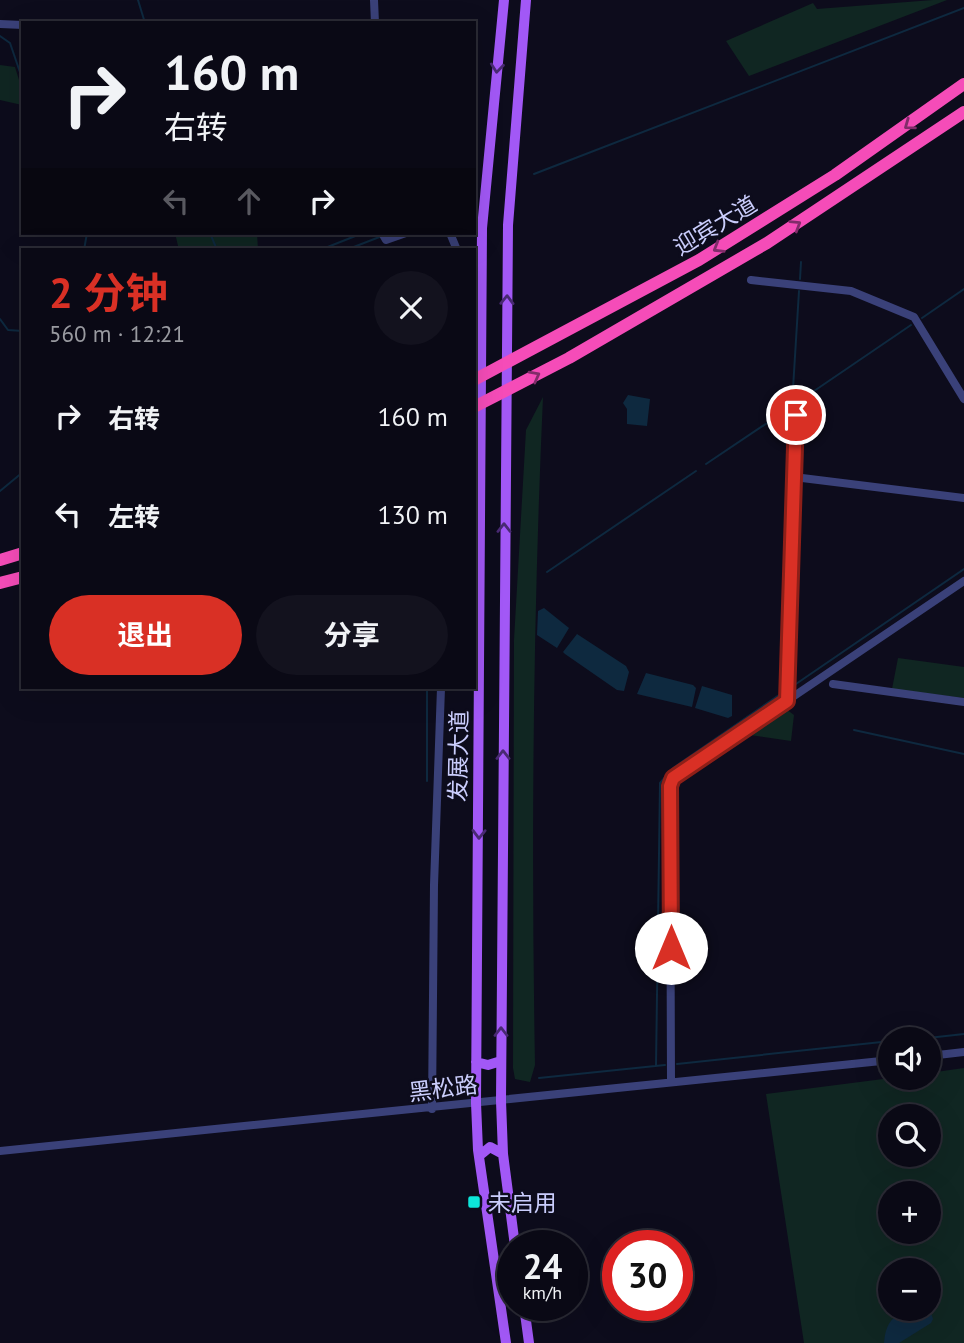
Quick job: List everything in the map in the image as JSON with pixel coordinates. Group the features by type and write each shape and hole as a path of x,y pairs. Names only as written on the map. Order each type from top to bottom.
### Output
{"highway":[{"name":"迎宾大道","path":"478,379 699,260 905,128 964,84"},
{"name":"迎宾大道","path":"478,405 767,243 964,112"},
{"path":"0,560 21,554"},
{"path":"0,583 21,578"}],"main road":[{"name":"发展大道","path":"505,0 482,228 478,379 476,1103 479,1156 506,1343"},
{"name":"发展大道","path":"512,1230 503,1154 501,1101 505,364 509,201 526,0"},
{"path":"476,1062 488,1065 501,1061"},
{"path":"479,1156 490,1147 503,1154"},
{"path":"525,1321 529,1343"}],"street":[{"path":"374,0 375,21"},
{"path":"0,24 21,25"},
{"path":"383,235 386,240 400,235"},
{"path":"751,280 851,291 914,317 964,400"},
{"path":"787,701 796,415"},
{"path":"794,477 964,498"},
{"path":"671,1083 670,786 673,778 964,582"},
{"path":"833,684 964,702"},
{"path":"432,1109 434,885 441,689"},
{"path":"941,1055 964,1052"},
{"name":"黑松路","path":"0,1151 878,1061"}],"green space":[{"path":"947,0 749,76 726,41 813,3 817,9"},
{"path":"0,65 15,67 21,86 21,105 0,100"},
{"path":"175,235 257,235 258,248 179,248"},
{"path":"543,397 534,731 535,1065 530,1082 515,1079 513,1068 514,640 526,430"},
{"path":"898,658 964,667 964,698 892,689"},
{"path":"786,709 794,715 791,741 750,735"},
{"path":"964,1068 964,1343 804,1343 766,1094 878,1080 878,1090 941,1090 941,1071"}],"water":[{"path":"628,395 650,399 647,426 627,424 627,409 623,403"},
{"path":"544,608 569,628 557,648 537,635 538,611"},
{"path":"577,634 626,666 629,672 624,691 617,690 563,652"},
{"path":"646,673 693,685 696,688 692,707 637,694"},
{"path":"702,686 732,695 732,716 728,718 695,708"},
{"path":"932,1321 899,1343 884,1343 889,1323"}],"waterway":[{"path":"138,0 144,21"},
{"path":"534,174 964,8"},
{"path":"0,36 10,43 21,75"},
{"path":"84,248 87,235"},
{"path":"211,235 216,248"},
{"path":"325,248 358,235"},
{"path":"351,248 382,236"},
{"path":"800,279 801,262"},
{"path":"922,318 964,289"},
{"path":"792,405 799,291"},
{"path":"0,319 8,330 21,331"},
{"path":"792,406 911,325"},
{"path":"706,464 782,413"},
{"path":"547,572 696,471"},
{"path":"0,491 21,474"},
{"path":"793,686 964,569"},
{"path":"427,689 427,781"},
{"path":"656,1066 660,783 673,768 782,693"},
{"path":"854,730 964,754"},
{"path":"941,1037 964,1034"},
{"path":"677,1064 878,1042"},
{"path":"539,1078 665,1065"}],"place":[{"name":"未启用","path":"474,1202"}],"route":[{"path":"671,948 670,786 673,778 787,701 796,415"}]}
